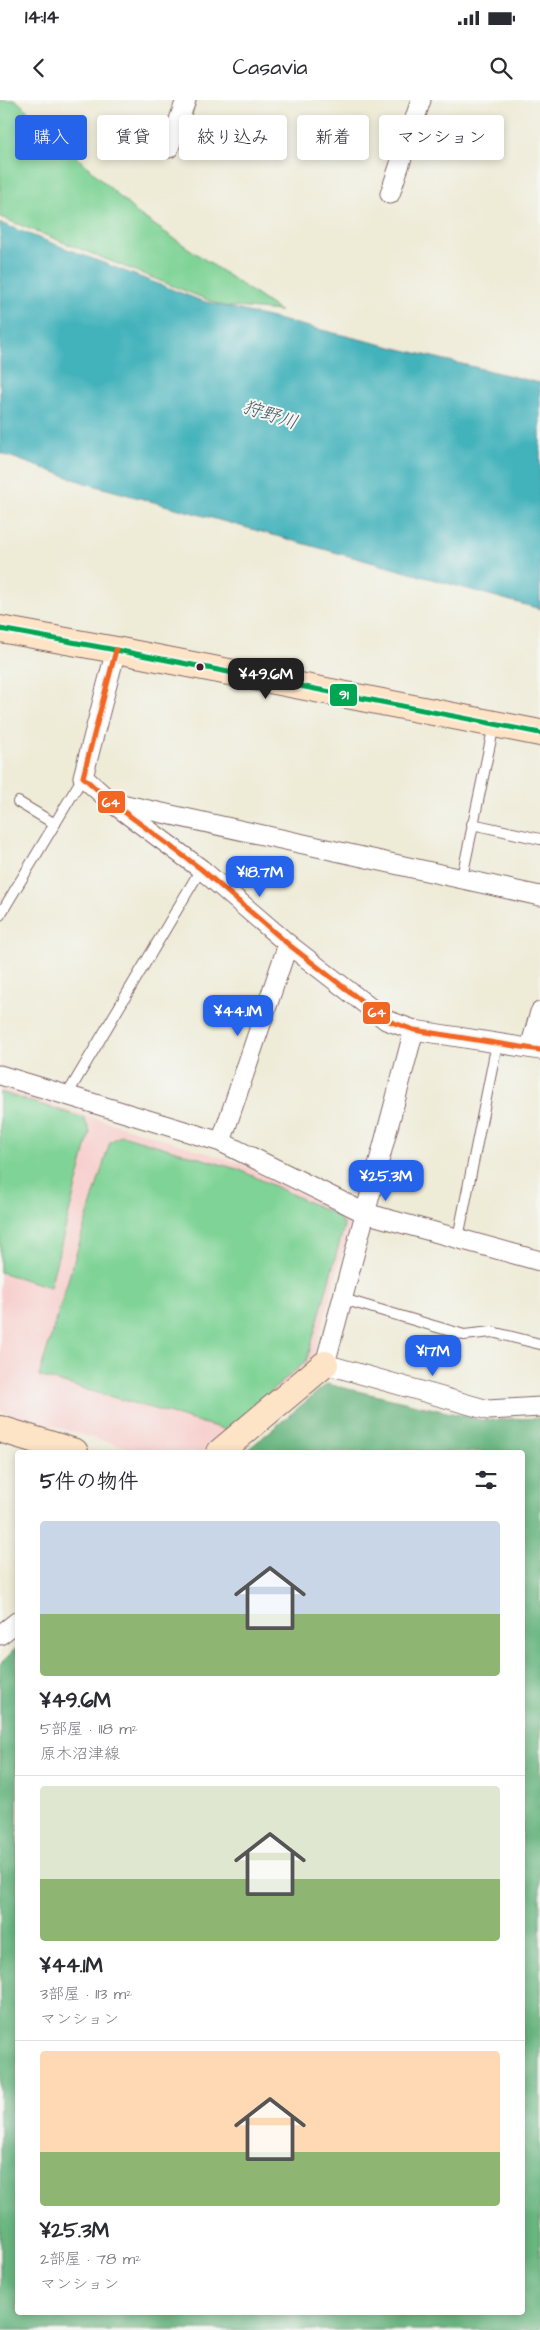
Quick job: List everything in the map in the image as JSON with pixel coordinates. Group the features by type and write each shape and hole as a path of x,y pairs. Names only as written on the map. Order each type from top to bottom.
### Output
{"main road":[{"path":"0,629 540,733"},
{"path":"222,1450 325,1364"},
{"path":"0,1430 68,1450"}],"street":[{"path":"169,145 186,100"},
{"path":"390,194 420,100"},
{"path":"116,650 83,778 111,802 201,869 288,944 386,1020 414,1030 535,1049 540,1012"},
{"path":"111,802 462,877 540,896"},
{"path":"221,1142 288,944"},
{"path":"414,1030 325,1364 488,1410 540,1407"},
{"path":"0,1075 221,1142 365,1213 540,1262"},
{"path":"0,1635 15,1623"}],"lane":[{"path":"462,877 494,724"},
{"path":"0,915 83,778"},
{"path":"18,802 55,824"},
{"path":"472,824 540,839"},
{"path":"67,1095 201,869"},
{"path":"458,1238 497,1043"},
{"path":"342,1299 464,1335 492,1332 540,1344"}],"shaded area":[{"path":"0,1088 242,1164 343,1214 350,1225 312,1362 213,1450 136,1450 0,1411"}],"green space":[{"path":"0,100 16,100 32,115 15,115 15,160 80,160 137,213 280,311 223,306 0,217"},
{"path":"0,1092 84,1118 90,1132 50,1287 0,1272"},
{"path":"122,1135 240,1170 338,1216 344,1226 307,1360 227,1430 39,1376 110,1142"},
{"path":"327,1384 481,1420 540,1418 540,2330 0,2330 0,1664 15,1649 15,2315 525,2315 525,1450 247,1450"}],"water":[{"name":"狩野川","path":"0,223 202,301 540,383 540,609 85,483 0,453"}],"transit line":[{"name":"91","path":"0,629 540,733"},
{"name":"64","path":"116,650 83,777 111,802 201,869 288,944 386,1020 414,1030 540,1050"}]}
